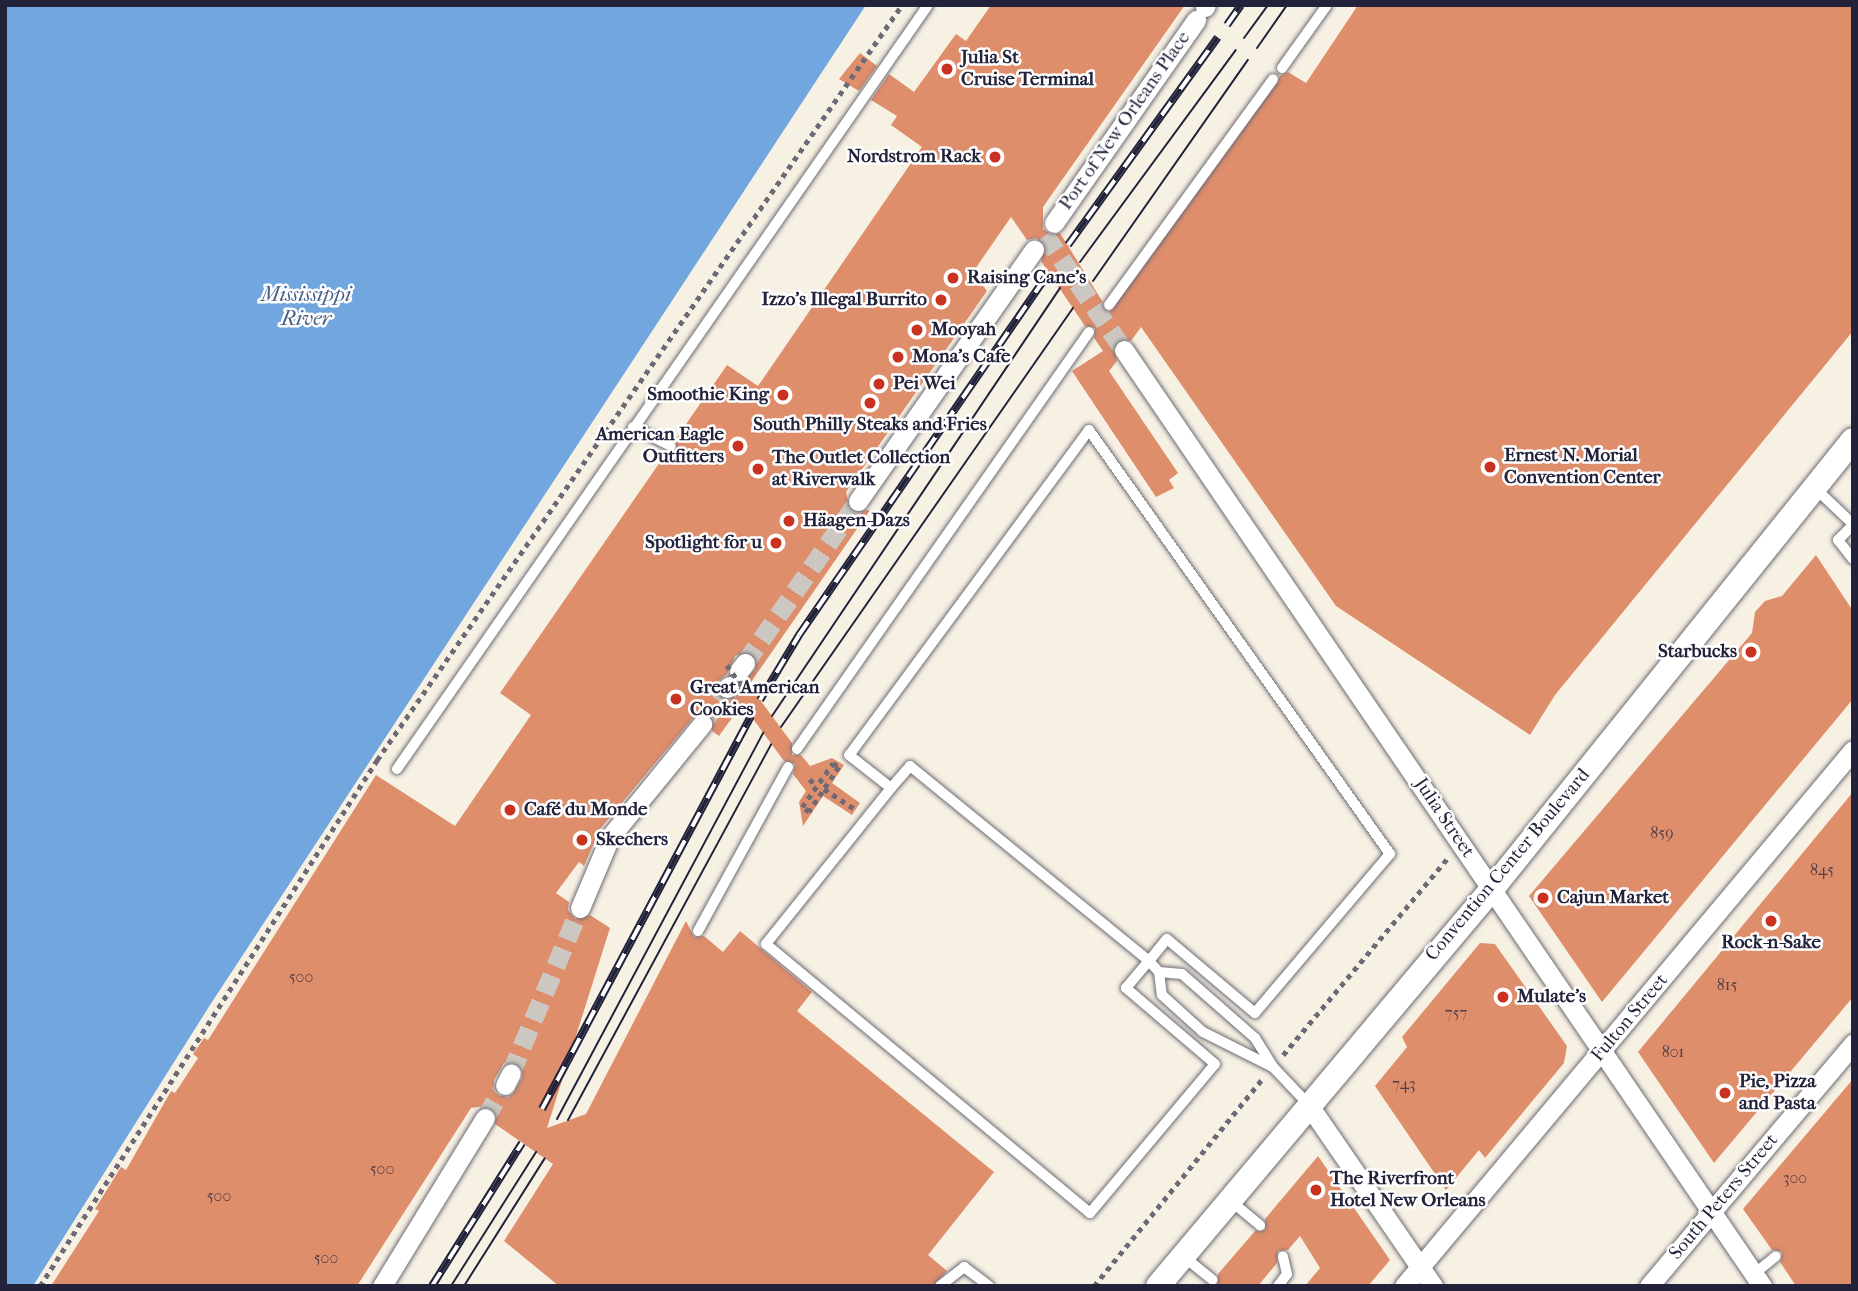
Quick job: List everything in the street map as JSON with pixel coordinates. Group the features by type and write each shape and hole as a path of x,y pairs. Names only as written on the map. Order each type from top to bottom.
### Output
{"street":[{"name":"Port of New Orleans Place","path":"1054,223 1202,11"},
{"path":"858,501 1034,250"},
{"name":"Julia Street","path":"1124,350 1758,1280"},
{"name":"Convention Center Boulevard","path":"1158,1286 1308,1104 1492,889 1853,440"},
{"path":"580,908 610,837 702,724"},
{"name":"Fulton Street","path":"1404,1286 1853,750"},
{"name":"South Peters Street","path":"1650,1286 1853,1044"},
{"path":"1308,1104 1433,1286"},
{"path":"382,1286 485,1118"}],"lane":[{"path":"397,769 928,5"},
{"path":"1282,68 1328,5"},
{"path":"1109,305 1273,79"},
{"path":"797,749 1089,332"},
{"path":"634,427 671,446"},
{"path":"891,788 849,755 1089,430 1390,854 1255,1013 1167,939 1149,961 1126,988 1215,1064 1090,1213 766,944 910,766 1149,961 1159,972 1163,995 1209,1037 1273,1067"},
{"path":"1814,487 1853,524 1838,540 1853,559"},
{"path":"698,931 788,766"},
{"path":"1159,972 1182,974 1255,1038 1273,1067 1308,1104"},
{"path":"1229,1200 1260,1225"},
{"path":"1183,1255 1213,1280"},
{"path":"1278,1286 1287,1274 1283,1256"},
{"path":"1758,1280 1776,1256"},
{"path":"940,1286 964,1268 989,1286"}],"path":[{"path":"40,1286 377,760 902,5"},
{"path":"833,763 802,807 809,812 839,767"},
{"path":"810,779 816,787"},
{"path":"824,789 844,801"}],"water":[{"name":"Mississippi River","path":"5,5 866,5 210,1005 33,1286 5,1286"}],"building":[{"path":"991,5 1185,5 1043,207 1043,229 1052,235 1060,233 1109,312 1281,75 1288,72 1306,83 1358,5 1853,5 1853,331 1555,695 1530,735 1336,606 1141,327 1131,341 1122,338 1113,344 1117,361 1109,371 1178,473 1169,480 1174,488 1156,497 1072,371 1103,351 1094,338 1095,328 1085,326 1041,261 1045,244 1036,238 1027,240 1011,217 973,272 987,291 846,492 850,511 870,510 749,685 792,743 792,755 801,755 810,766 832,758 844,765 832,783 860,803 852,815 823,796 803,826 799,802 806,791 793,774 795,764 784,761 742,704 719,736 712,731 710,715 698,712 600,829 584,866 579,862 556,893 569,902 568,910 575,919 590,915 610,928 547,1128 586,1114 686,921 694,937 704,936 723,952 740,931 812,992 797,1011 994,1172 928,1255 947,1271 933,1286 559,1286 504,1241 553,1164 495,1124 495,1112 485,1106 471,1108 357,1286 51,1286 99,1211 95,1209 121,1167 126,1170 171,1091 175,1093 198,1058 193,1054 204,1038 208,1040 376,775 455,826 531,715 500,693 667,452 677,450 675,440 727,365 758,386 922,147 891,125 897,116 871,100 889,74 914,92 956,34 966,41","holes":["747,651 756,659 755,670 741,683 736,697 723,700 715,684 727,674 735,656","516,1062 522,1067 522,1078 512,1095 500,1096 494,1091 494,1080 504,1063"]},
{"path":"860,53 877,66 859,91 839,79"},
{"path":"1816,555 1853,611 1853,699 1602,1002 1529,896 1752,633 1755,612 1765,601 1782,596"},
{"path":"1853,792 1853,997 1714,1163 1638,1052"},
{"path":"1480,943 1495,944 1567,1046 1564,1063 1485,1158 1479,1150 1446,1190 1375,1086 1407,1047 1402,1037"},
{"path":"1853,1079 1853,1286 1796,1286 1780,1262 1782,1252 1772,1250 1743,1209"},
{"name":"The Riverfront Hotel New Orleans","path":"1318,1156 1390,1260 1368,1286 1305,1286 1320,1268 1300,1236 1288,1250 1278,1251 1277,1263 1258,1286 1217,1286 1218,1274 1255,1231 1265,1230 1265,1219"}],"tunnel":[{"path":"1045,235 1124,350"},
{"path":"745,663 858,501"},
{"path":"702,724 727,688"},
{"path":"511,1073 580,908"},
{"path":"485,1118 505,1085"}],"tram line":[{"path":"1244,38 1268,5"},
{"path":"1257,48 1287,5"},
{"path":"1080,262 1236,50"},
{"path":"1093,281 1248,60"},
{"path":"772,716 1060,288"},
{"path":"781,727 1073,308"},
{"path":"557,1119 763,733"},
{"path":"568,1120 771,744"},
{"path":"451,1286 536,1152"},
{"path":"464,1286 545,1158"}],"railway":[{"path":"1227,25 1241,5"},
{"path":"1068,245 1218,37"},
{"path":"760,700 799,635 1049,273"},
{"path":"542,1109 751,716"},
{"path":"432,1286 522,1143"}],"place":[{"name":"Julia St Cruise Terminal","path":"947,69"},
{"name":"Nordstrom Rack","path":"995,157"},
{"name":"Raising Cane's","path":"953,278"},
{"name":"Izzo's Illegal Burrito","path":"941,300"},
{"name":"Mooyah","path":"917,330"},
{"name":"Mona's Cafe","path":"898,357"},
{"name":"Pei Wei","path":"879,384"},
{"name":"Smoothie King","path":"783,395"},
{"name":"South Philly Steaks and Fries","path":"870,403"},
{"name":"American Eagle Outfitters","path":"738,446"},
{"name":"Ernest N. Morial Convention Center","path":"1490,467"},
{"name":"The Outlet Collection at Riverwalk","path":"758,469"},
{"name":"Häagen-Dazs","path":"789,521"},
{"name":"Spotlight for u","path":"776,543"},
{"name":"Starbucks","path":"1751,652"},
{"name":"Great American Cookies","path":"676,699"},
{"name":"Café du Monde","path":"510,810"},
{"name":"Skechers","path":"582,840"},
{"name":"Cajun Market","path":"1543,898"},
{"name":"Rock-n-Sake","path":"1771,921"},
{"name":"Mulate's","path":"1503,997"},
{"name":"Pie, Pizza and Pasta","path":"1725,1093"},
{"name":"The Riverfront Hotel New Orleans","path":"1316,1190"}]}
